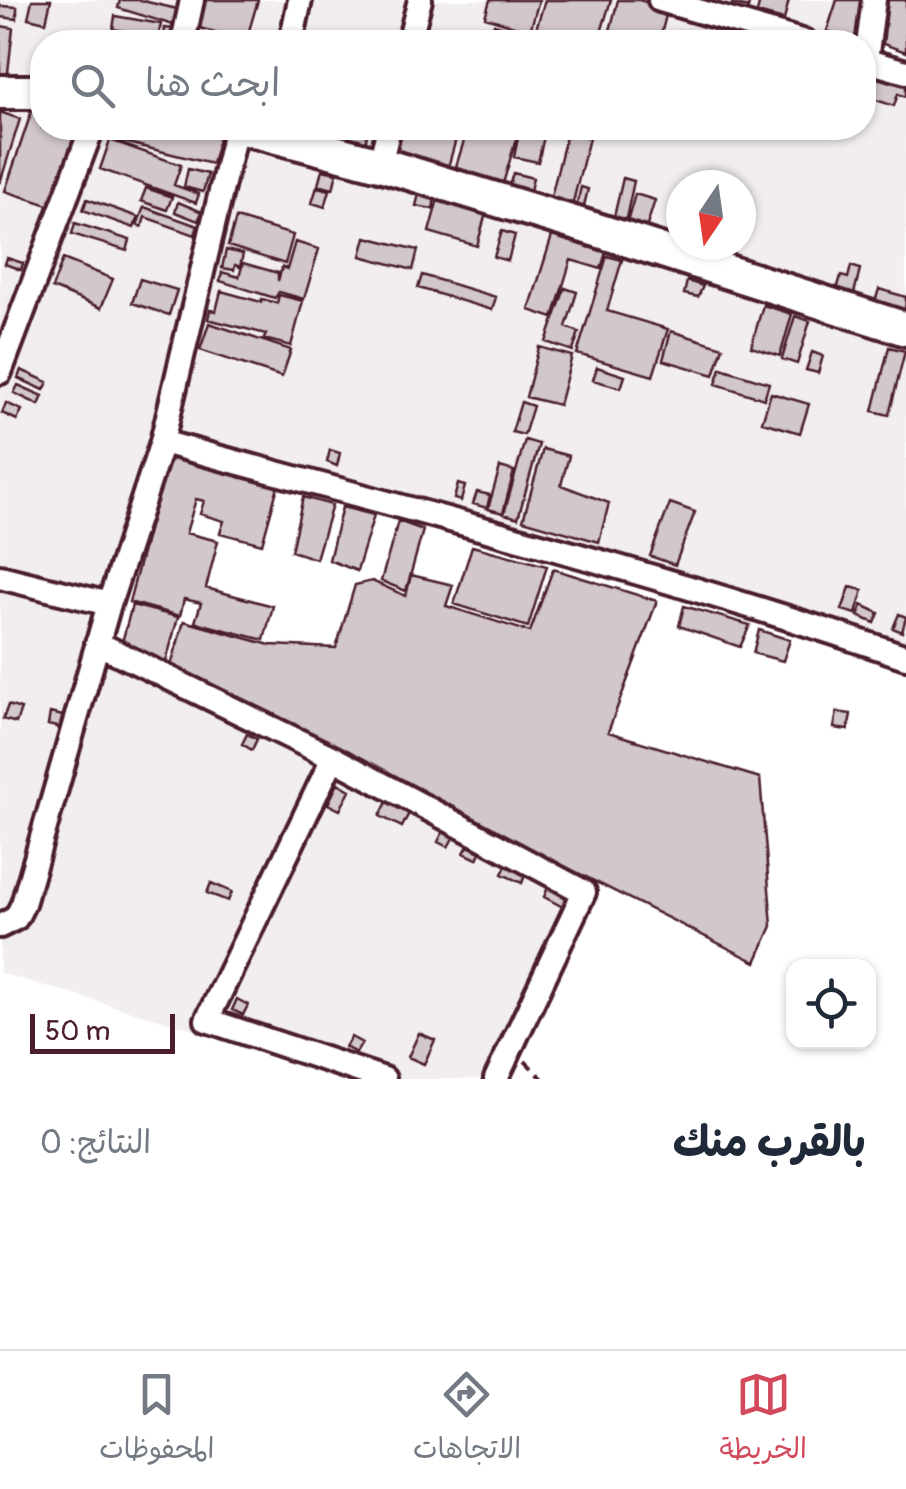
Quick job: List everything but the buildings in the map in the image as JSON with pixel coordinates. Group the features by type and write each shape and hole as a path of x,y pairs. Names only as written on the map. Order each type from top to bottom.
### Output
{"street":[{"path":"186,30 192,0"},
{"path":"294,30 300,0"},
{"path":"412,30 420,0"},
{"path":"660,0 764,30"},
{"path":"870,30 874,0"},
{"path":"876,63 906,72"},
{"path":"0,92 30,92"},
{"path":"0,372 87,140"},
{"path":"0,926 16,918 23,904 108,604 162,442 252,140"},
{"path":"292,140 380,164 906,329"},
{"path":"380,164 386,140"},
{"path":"162,442 526,541 814,626 906,658"},
{"path":"0,577 108,604"},
{"path":"97,643 333,758 584,892 496,1079"},
{"path":"333,758 207,1020 384,1079"}],"shaded area":[{"path":"0,0 874,0 870,30 30,30 30,140 876,140 876,63 906,72 906,653 162,443 98,643 584,892 497,1079 365,1079 0,973"}]}
